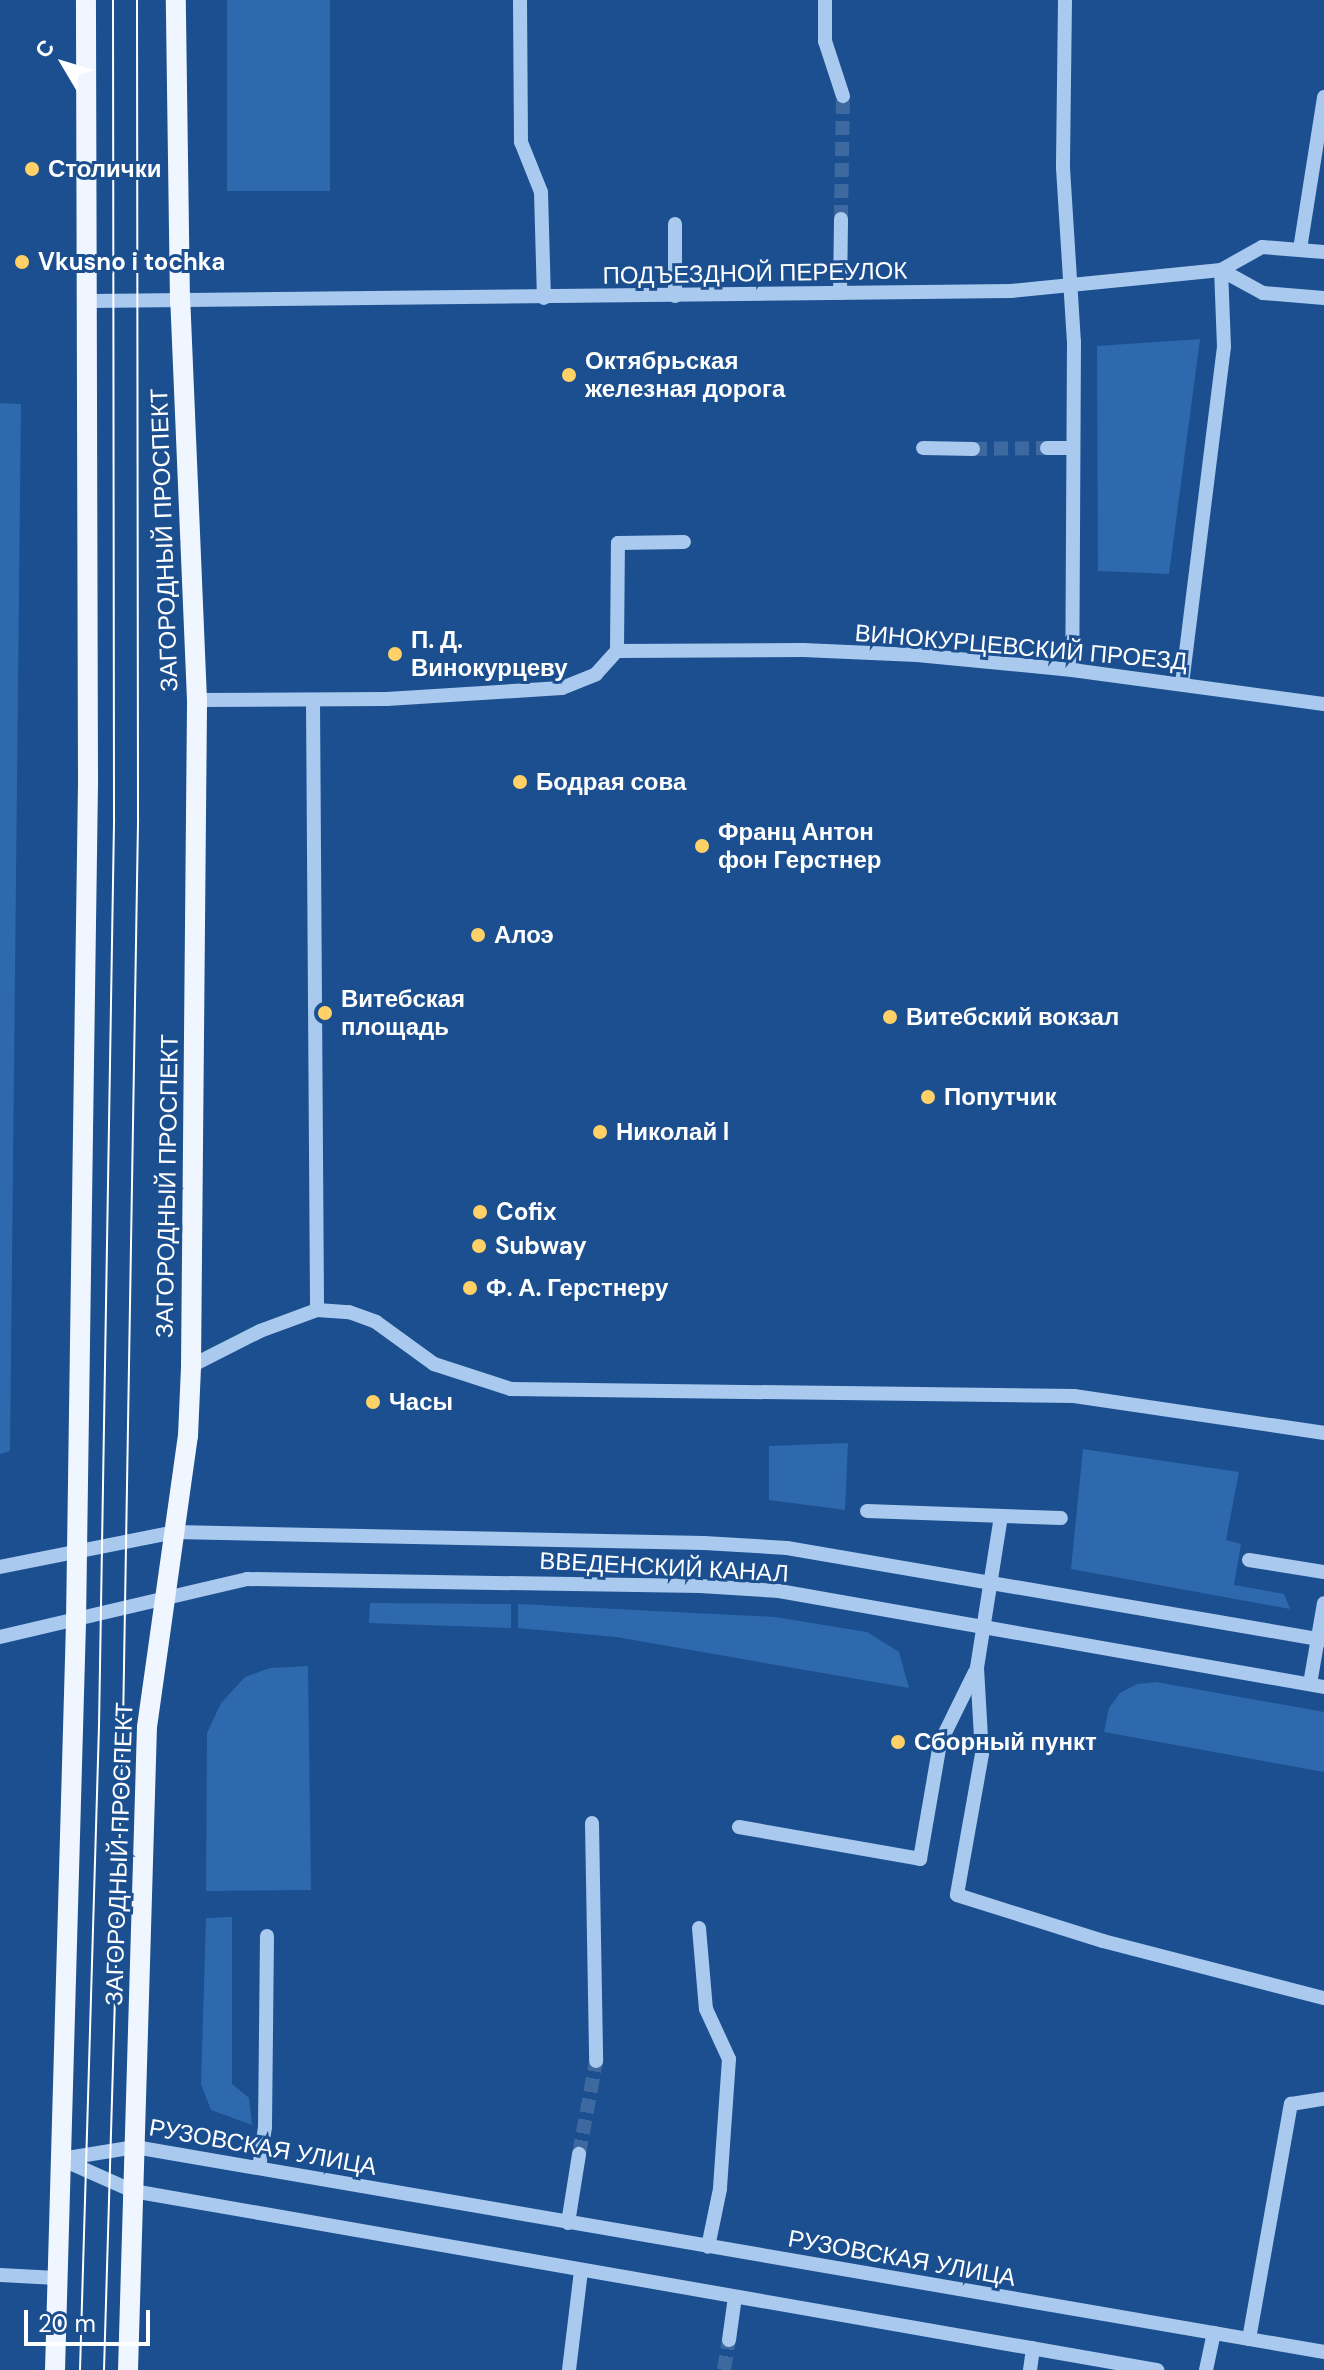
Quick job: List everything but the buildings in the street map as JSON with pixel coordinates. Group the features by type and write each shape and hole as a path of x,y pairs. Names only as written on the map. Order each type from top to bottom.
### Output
{"main road":[{"name":"ЗАГОРОДНЫЙ ПРОСПЕКТ","path":"55,2370 76,1622 73,1553 88,782 91,301 86,0"},
{"name":"ЗАГОРОДНЫЙ ПРОСПЕКТ","path":"128,2370 147,1727 188,1436 191,1366 197,700 180,302 176,0"}],"street":[{"path":"520,0 521,142 541,192 544,298"},
{"path":"825,0 825,41 843,96"},
{"path":"1065,0 1063,168 1070,285 1073,448 1072,670"},
{"path":"1300,249 1324,97"},
{"path":"840,293 841,219"},
{"path":"675,224 675,296"},
{"name":"ПОДЪЕЗДНОЙ ПЕРЕУЛОК","path":"91,301 675,296 1070,285 1221,270 1262,247 1324,252"},
{"path":"1182,684 1224,347 1225,293 1221,270"},
{"path":"1221,270 1263,293 1324,298"},
{"path":"923,448 973,449"},
{"path":"1047,448 1073,448"},
{"path":"197,700 313,700 562,688 596,674 617,651 618,543 684,542"},
{"name":"ВИНОКУРЦЕВСКИЙ ПРОЕЗД","path":"617,651 903,654 1072,670 1324,704"},
{"path":"313,700 317,1310"},
{"path":"191,1366 317,1310 349,1312 376,1322 434,1364 511,1389 1074,1396 1324,1433"},
{"path":"867,1511 1061,1518"},
{"path":"1001,1516 977,1668 982,1754 957,1895 1103,1941 1324,1998"},
{"name":"ВВЕДЕНСКИЙ КАНАЛ","path":"0,1567 175,1532 787,1548 1321,1639"},
{"path":"1249,1560 1324,1572"},
{"name":"ВВЕДЕНСКИЙ КАНАЛ","path":"0,1637 76,1622 247,1579 700,1586 779,1591 1317,1685"},
{"path":"1317,1685 1324,1603"},
{"path":"739,1827 920,1859 940,1743 977,1668"},
{"path":"592,1823 596,2061"},
{"path":"699,1928 706,2009 729,2059 720,2189 708,2247"},
{"path":"259,2168 265,2127 267,1936"},
{"path":"1249,2339 1291,2104 1324,2099"},
{"name":"РУЗОВСКАЯ УЛИЦА","path":"61,2159 135,2147 1324,2352"},
{"path":"568,2223 579,2154"},
{"path":"61,2159 133,2191 1157,2370"},
{"path":"569,2370 581,2271"},
{"path":"0,2275 57,2278"},
{"path":"729,2340 735,2297"},
{"path":"1206,2370 1214,2333"},
{"path":"1030,2370 1033,2348"}],"shaded area":[{"path":"227,0 330,0 330,191 227,191"},
{"path":"1200,339 1169,574 1098,571 1097,346"},
{"path":"0,403 21,404 10,1451 0,1454"},
{"path":"848,1443 845,1510 769,1500 769,1446"},
{"path":"1083,1449 1239,1472 1226,1540 1241,1544 1234,1585 1284,1594 1290,1609 1071,1569"},
{"path":"370,1603 511,1604 511,1628 369,1623"},
{"path":"518,1604 775,1617 867,1632 899,1652 909,1688 616,1637 518,1628"},
{"path":"308,1666 311,1890 206,1891 207,1733 221,1703 245,1677 270,1668"},
{"path":"1156,1682 1324,1712 1324,1772 1104,1732 1109,1708 1120,1693 1137,1684"},
{"path":"232,1917 232,2084 249,2098 252,2125 211,2110 201,2084 206,1918"}],"tunnel":[{"path":"841,219 843,96"},
{"path":"973,449 1047,448"},
{"path":"579,2154 596,2061"},
{"path":"724,2370 729,2340"}],"tram line":[{"path":"80,2370 99,1727 114,818 113,0"},
{"path":"104,2370 123,1727 138,818 137,0"}],"place":[{"name":"Столички","path":"32,169"},
{"name":"Vkusno i tochka","path":"22,262"},
{"name":"Октябрьская железная дорога","path":"569,375"},
{"name":"П. Д. Винокурцеву","path":"395,654"},
{"name":"Бодрая сова","path":"520,782"},
{"name":"Франц Антон фон Герстнер","path":"702,846"},
{"name":"Алоэ","path":"478,935"},
{"name":"Витебская площадь","path":"325,1013"},
{"name":"Витебский вокзал","path":"890,1017"},
{"name":"Попутчик","path":"928,1097"},
{"name":"Николай I","path":"600,1132"},
{"name":"Cofix","path":"480,1212"},
{"name":"Subway","path":"479,1246"},
{"name":"Ф. А. Герстнеру","path":"470,1288"},
{"name":"Часы","path":"373,1402"},
{"name":"Сборный пункт","path":"898,1742"}]}
